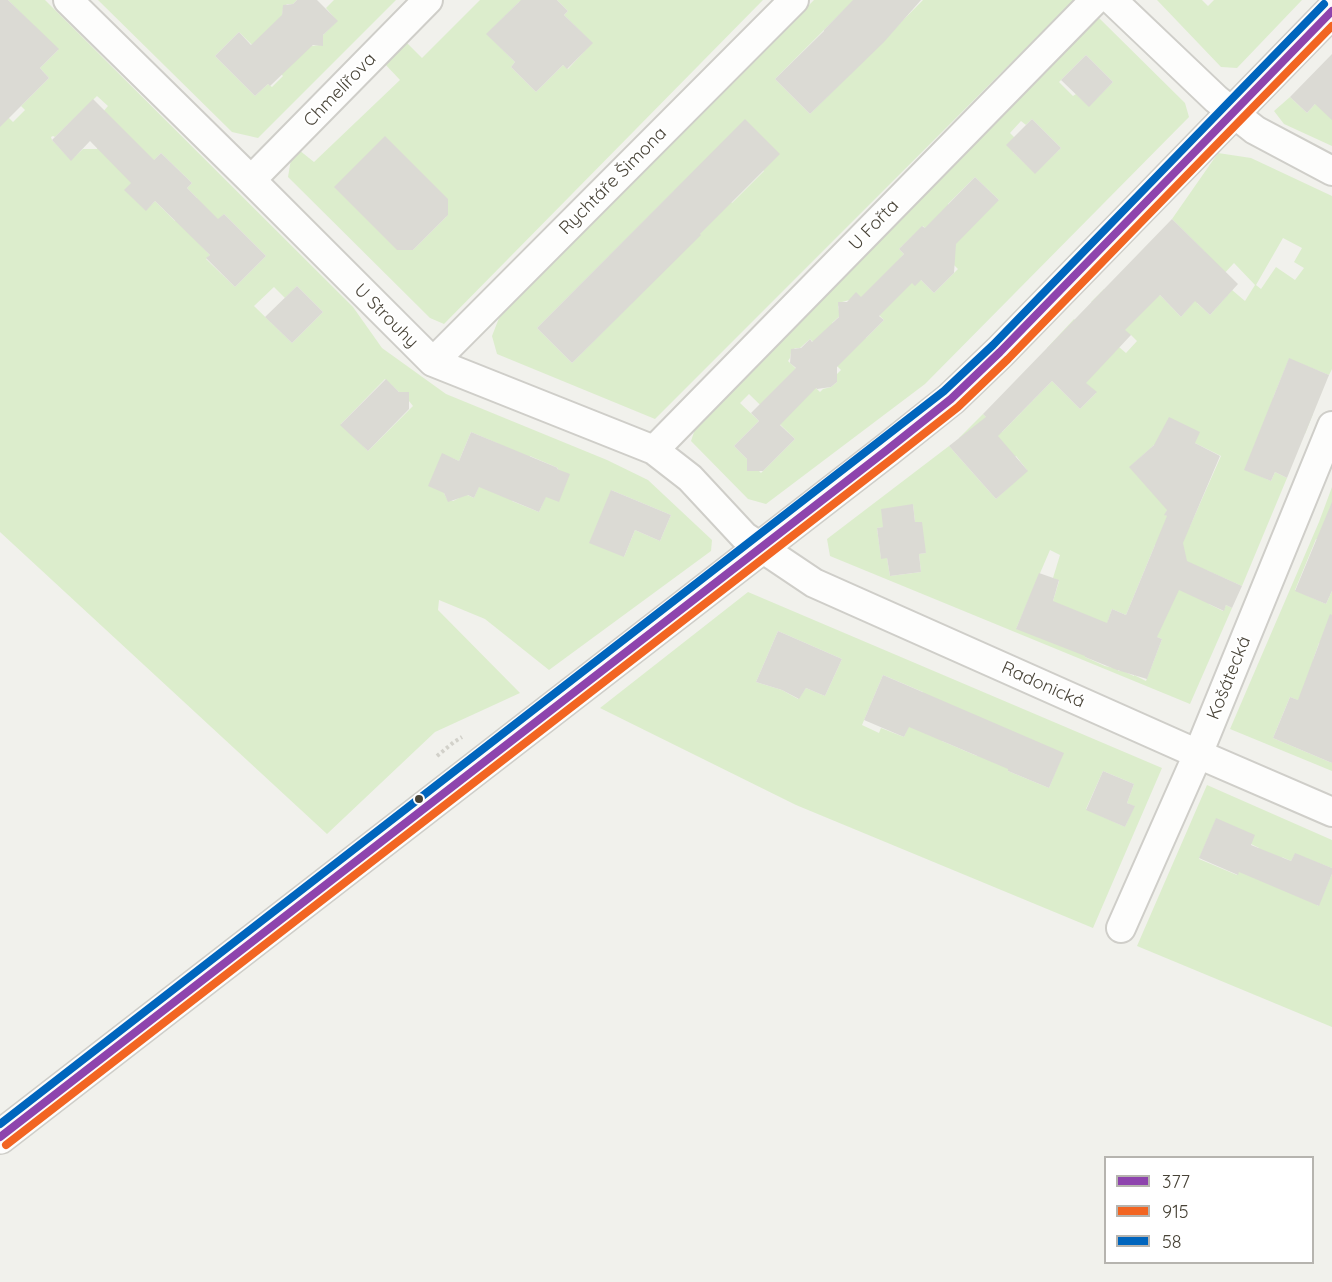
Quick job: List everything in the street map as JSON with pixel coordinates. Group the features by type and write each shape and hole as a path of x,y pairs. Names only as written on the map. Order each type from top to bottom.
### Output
{"street":[{"name":"U Strouhy","path":"68,0 433,362 654,450 690,478 744,536 760,547"},
{"name":"Chmelířova","path":"251,180 428,0"},
{"name":"Rychtáře Šimona","path":"433,362 794,0"},
{"name":"U Fořta","path":"654,450 1095,0"},
{"path":"1112,0 1216,99 1255,130 1332,171"},
{"path":"0,1137 951,399 1008,344 1332,11"},
{"name":"Košátecká","path":"1121,928 1198,754 1332,426"},
{"name":"Radonická","path":"760,547 814,583 1332,812"}],"green space":[{"path":"8,0 45,0 353,307 382,348 446,394 607,460 648,480 712,540 711,551 549,670 485,619 439,600 438,610 520,693 435,732 327,834 0,532 0,109 13,122 25,110 21,106 49,78 40,68 58,50","holes":["97,96 108,106 102,113 97,149 83,149 71,160 52,140 53,136 55,137","161,153 192,183 187,188 197,198 175,221 155,201 146,210 125,190","224,214 266,256 235,287 206,259 210,255 197,241","297,286 323,312 292,343 254,306 274,287 285,298","385,379 399,392 404,392 409,396 409,401 413,406 368,451 341,424","471,432 497,443 474,498 461,492 459,498 453,501 447,499 444,493 442,454 459,461","530,456 558,468 539,512 512,501","611,490 671,515 660,541 635,530 624,557"]},
{"path":"98,0 297,0 293,4 287,4 282,15 312,46 319,45 323,40 323,35 337,21 326,8 334,0 396,0 258,138 232,132","holes":["239,32 283,76 272,87 268,84 255,96 215,56"]},
{"path":"480,0 528,0 519,2 487,34 515,62 511,67 536,92 563,65 568,69 592,43 564,15 568,11 557,0 763,0 444,324 430,318 288,177 291,159 299,150 314,162 400,80 384,63 406,42 422,58","holes":["448,215 413,250 397,250"]},
{"path":"814,0 854,0 775,79 810,114 923,0 1074,0 655,419 497,354 492,336 499,318","holes":["697,168 730,203 572,363 537,328","698,168 763,170 764,171 732,203"]},
{"path":"1157,0 1202,0 1208,6 1214,0 1302,0 1237,68 1221,67"},
{"path":"1099,18 1185,103 1189,117 925,384 766,504 748,499 691,441 697,423","holes":["1086,55 1113,82 1089,106 1076,94 1073,96 1059,82","1032,119 1061,148 1035,173 1013,152 1014,137 1010,133 1021,121 1026,125","975,177 999,200 948,205","923,226 940,243 958,269 934,293 921,280 894,265 904,254 899,249","861,297 884,320 866,338 860,333 832,323 842,314 838,306 842,302","810,339 841,370 837,374 837,382 820,392 788,361 795,348 800,348","749,394 795,439 761,473 752,471 747,466 747,459 734,446 759,421 740,403"]},
{"path":"1290,97 1307,113 1315,104 1332,104 1332,146 1284,124 1274,111"},
{"path":"1218,153 1251,158 1332,196 1332,369 1329,375 1289,359 1273,398 1313,414 1305,434 1269,418 1253,473 1271,481 1275,472 1287,478 1242,586 1206,570 1199,585 1209,604 1223,611 1226,605 1232,608 1190,704 830,556 827,539 949,446 996,499 1027,470 1016,456 990,473 959,438 983,414 1002,432 1052,381 1080,409 1096,393 1047,348 1074,319 1111,355 1119,347 1126,353 1137,341 1131,335 1124,334 1091,302 1104,289 1126,311 1160,295 1181,317 1195,300 1205,252 1172,219","holes":["1283,238 1302,248 1294,262 1304,268 1295,280 1276,267 1261,289 1256,285","1234,263 1255,285 1245,301 1232,290 1210,315 1197,303","1195,443 1221,456 1190,526 1165,515 1188,461 1130,467 1154,445","913,504 915,522 926,553 919,554 921,572 890,576 887,558 881,558 877,528 883,527","1155,545 1178,556 1144,632 1162,639 1146,681 1085,657 1099,621 1107,624 1112,609 1126,615","1050,550 1060,555 1053,578 1059,581 1053,601 1016,629"]},
{"path":"1332,487 1332,545 1316,539 1295,590 1326,604 1332,591 1332,647 1319,643 1313,660 1317,662 1332,714 1290,697 1273,738 1332,763 1332,771 1230,729"},
{"path":"748,592 1162,768 1093,928 796,805 600,708","holes":["778,631 842,659 825,696 806,688 798,699 782,690 756,682","883,675 923,692 904,737 881,728 879,733 862,725","957,707 978,756 977,756 942,741","1063,753 1049,788 1008,771 1011,761","1103,771 1134,784 1127,803 1134,806 1125,827 1086,809"]},
{"path":"1207,785 1332,840 1332,868 1295,854 1291,861 1282,857 1318,906 1332,874 1332,1027 1137,946","holes":["1216,819 1259,848 1244,860 1237,875 1199,859"]}],"building":[{"path":"0,0 8,0 59,49 40,68 49,78 0,127"},
{"path":"297,0 317,0 338,21 323,35 323,46 313,45 270,86 268,84 255,96 215,56 239,32 251,45 282,15 283,5 293,4"},
{"path":"521,0 557,0 568,11 564,15 593,43 567,69 563,65 536,92 511,67 515,62 486,34"},
{"path":"853,0 921,0 884,42 810,114 775,79"},
{"path":"1332,54 1332,120 1315,104 1307,113 1290,97"},
{"path":"1086,55 1113,82 1089,107 1061,80"},
{"path":"93,99 154,160 161,153 192,183 187,188 218,219 224,214 266,256 235,287 206,258 210,255 155,201 146,211 124,190 131,183 90,141 71,161 52,140"},
{"path":"745,119 780,154 572,363 537,328"},
{"path":"1032,119 1061,148 1035,174 1006,145"},
{"path":"385,136 448,199 448,215 413,250 397,250 334,187"},
{"path":"975,177 999,200 956,244 954,273 934,293 921,280 915,286 912,283 879,316 884,320 837,367 837,382 831,387 816,388 780,425 795,439 763,471 747,471 747,459 734,446 759,421 751,413 796,368 790,363 791,349 801,348 810,339 812,342 839,317 838,302 847,302 856,292 861,297 904,254 899,249 922,226 925,228"},
{"path":"1172,219 1238,284 1210,315 1195,301 1181,317 1160,295 1125,330 1131,335 1086,383 1097,392 1080,409 1052,381 998,436 1028,471 996,499 949,446 986,417 983,414"},
{"path":"297,286 323,312 292,343 265,317"},
{"path":"1289,358 1329,375 1287,478 1275,472 1271,481 1244,470"},
{"path":"386,379 399,392 409,392 409,409 368,451 340,425"},
{"path":"1169,417 1200,432 1195,443 1220,456 1183,543 1187,561 1242,586 1232,608 1226,605 1224,611 1179,590 1157,637 1162,639 1147,679 1117,670 1016,629 1039,573 1059,580 1053,601 1107,623 1112,609 1126,615 1167,516 1164,515 1167,510 1129,467 1154,445"},
{"path":"471,432 570,474 559,502 546,497 539,512 479,487 474,498 468,495 448,502 444,493 428,486 442,453 459,461"},
{"path":"611,490 671,515 660,541 635,530 624,557 589,543"},
{"path":"1332,502 1332,591 1326,604 1295,591"},
{"path":"913,504 915,522 922,522 926,553 919,554 921,572 890,576 887,558 881,559 877,528 883,527 881,509"},
{"path":"1330,614 1332,615 1332,763 1273,738 1290,697 1298,700"},
{"path":"778,631 842,659 825,696 806,688 799,699 782,690 756,682"},
{"path":"883,675 1064,753 1049,788 909,727 904,737 864,720"},
{"path":"1103,771 1134,784 1127,803 1135,806 1125,827 1086,810"},
{"path":"1216,818 1255,835 1251,845 1291,861 1295,853 1332,868 1332,874 1319,906 1239,872 1238,875 1199,858"}],"transit line":[{"name":"58","path":"0,1124 944,391 993,345 1324,4"},
{"name":"377","path":"0,1137 951,399 1000,352 1332,11"},
{"name":"915","path":"6,1145 958,407 1008,359 1332,26"}]}
